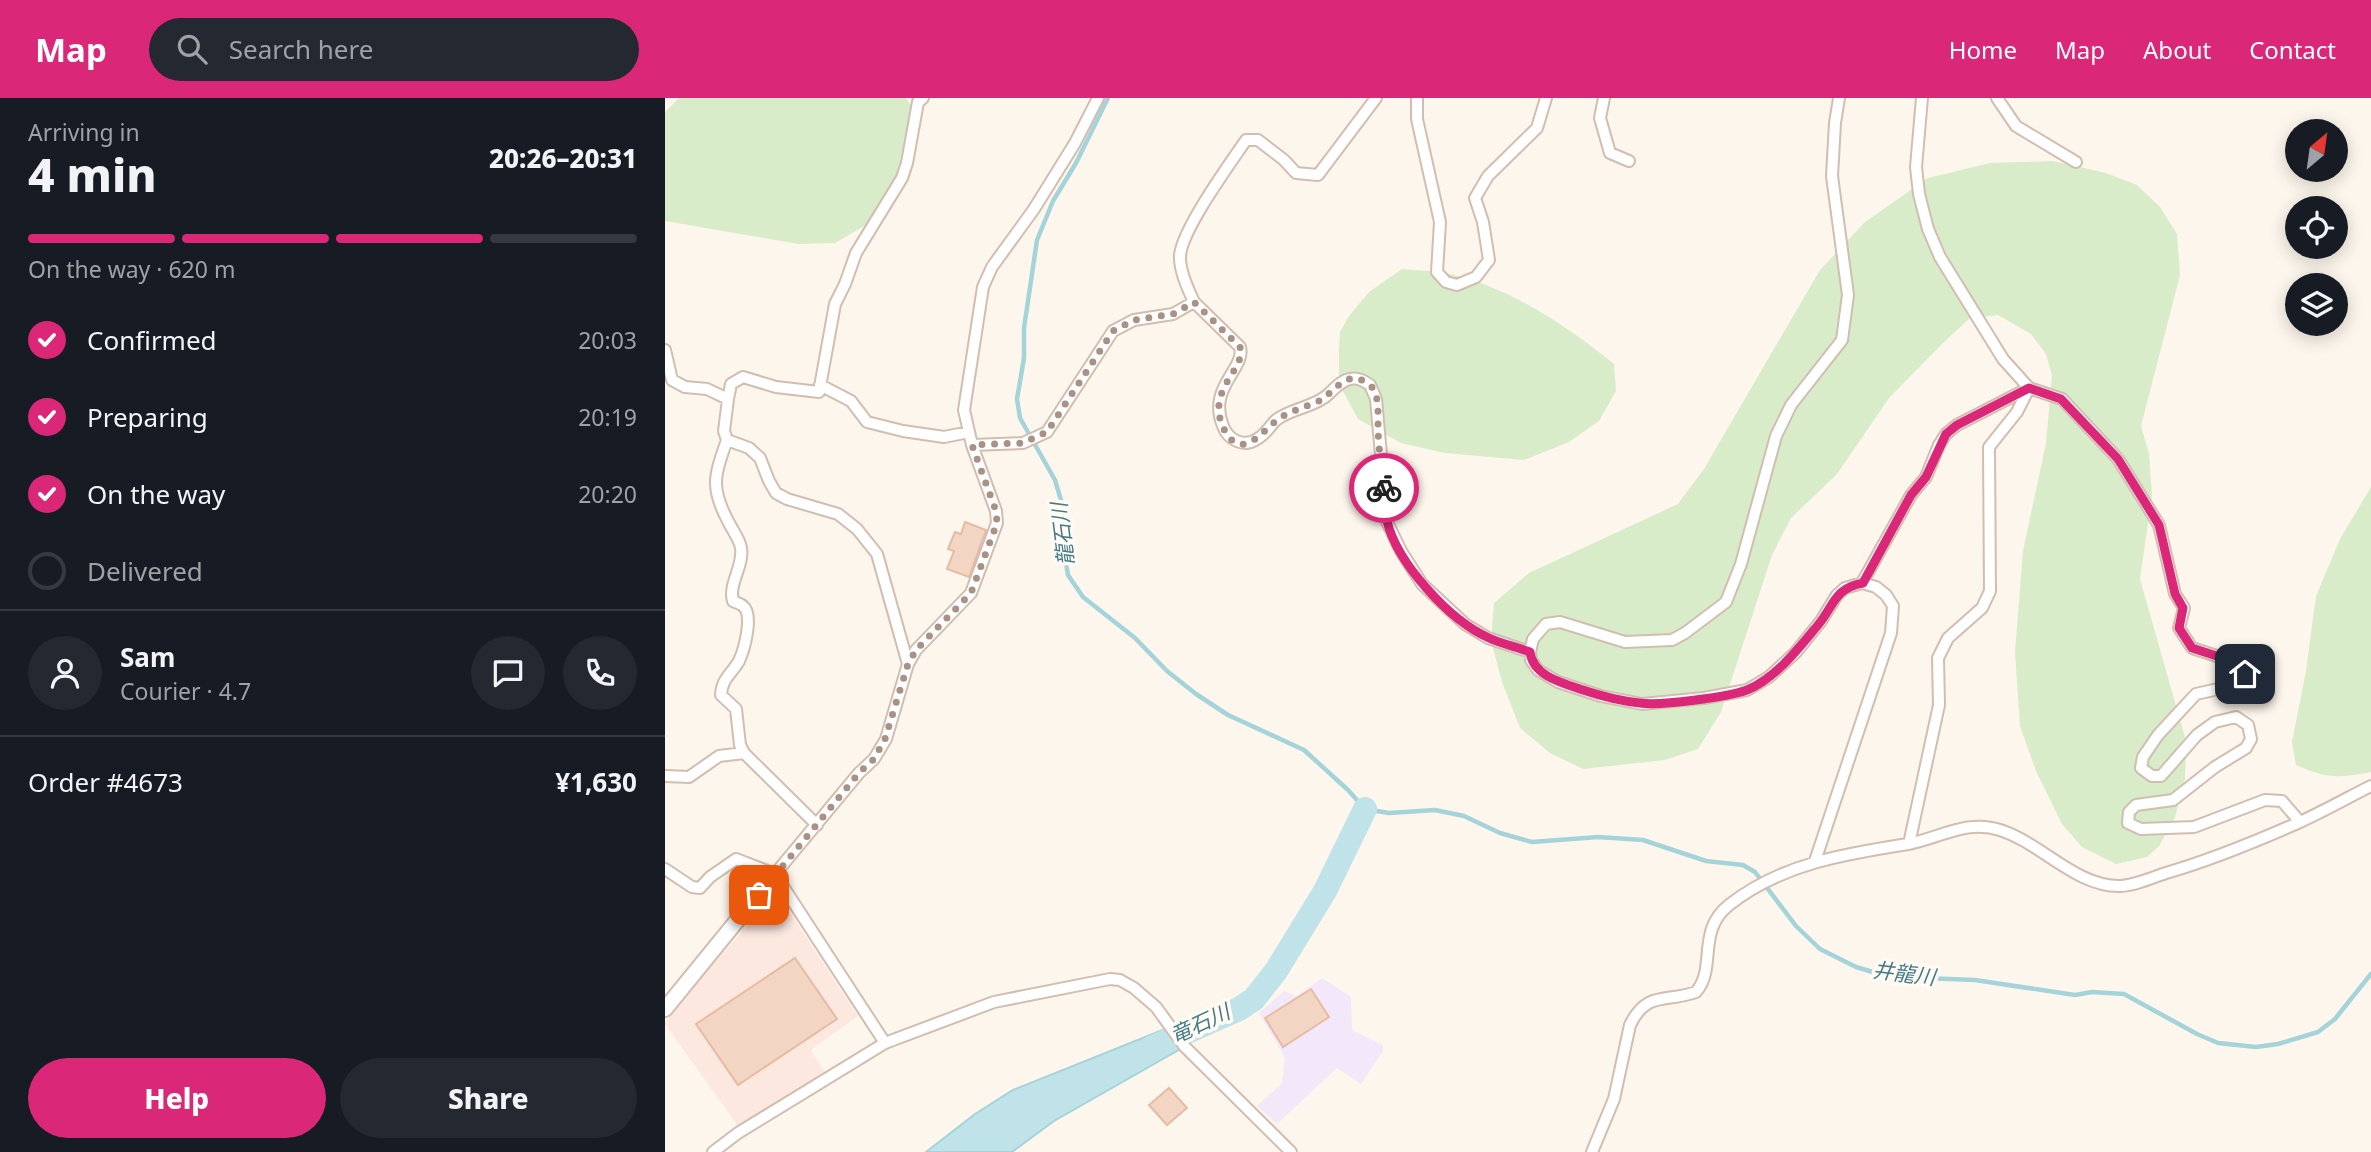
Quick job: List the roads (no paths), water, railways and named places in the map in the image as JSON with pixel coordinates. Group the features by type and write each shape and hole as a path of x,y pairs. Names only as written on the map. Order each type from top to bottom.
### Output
{"street":[{"path":"817,825 744,753 740,745 736,709 721,695 721,684 739,661 749,616 744,607 733,601 731,594 740,562 741,547 723,512 715,488 716,471 727,440 727,399 731,384 743,377 776,387 819,392 835,304 856,253 902,178 918,102 923,98"},
{"path":"665,1009 859,773 874,759 885,739 908,664 916,650 971,593 997,523 996,511 972,445 964,410 983,287 992,267 1034,209 1075,143 1098,98"},
{"path":"1376,98 1318,175 1296,173 1258,140 1246,140 1184,238 1180,257 1194,302 1242,351 1241,359 1221,393 1219,409 1223,427 1236,442 1248,443 1257,440 1276,420 1324,398 1343,381 1357,378 1370,385 1376,399 1387,522 1401,551 1422,584 1465,624 1488,638 1530,652"},
{"path":"1417,98 1417,119 1440,222 1437,272 1446,282 1457,285 1476,276 1489,260 1483,222 1475,198 1488,176 1537,128 1546,98"},
{"path":"1604,98 1600,118 1610,153 1629,161"},
{"path":"1815,861 1893,626 1892,606 1886,595 1863,583 1845,588 1796,652 1769,677 1747,690 1715,696 1642,704 1601,696 1558,682 1538,670 1531,660 1530,652 1539,631 1546,624 1560,622 1625,642 1672,639 1685,633 1725,602 1741,564 1776,436 1791,405 1842,340 1848,295 1832,176 1839,98"},
{"path":"1922,98 1916,167 1919,194 1928,229 1940,257 2003,359 2029,388 2061,399 2118,459 2159,525 2175,594 2183,608 2179,628 2192,648 2232,661 2245,674 2236,685 2196,694 2158,735 2143,758 2140,768 2152,776 2161,776 2197,734 2215,722 2236,717 2248,725 2251,739 2245,748 2215,767 2173,800 2136,806 2129,811 2128,822 2141,829 2194,827 2265,800 2282,801 2300,822"},
{"path":"1997,98 2016,126 2076,162"},
{"path":"972,445 1026,441 1047,432 1113,331 1134,320 1173,314 1194,302"},
{"path":"665,350 672,380 685,387 708,389 727,399"},
{"path":"820,385 851,401 867,422 944,438 969,432"},
{"path":"1863,583 1911,495 1926,477 1946,434 1957,425 2029,388"},
{"path":"1909,844 1939,705 1938,658 1948,638 1982,608 1990,591 1989,447 2017,412 2029,388"},
{"path":"727,440 750,448 760,458 776,492 787,499 838,514 857,529 877,554 908,664"},
{"path":"665,776 689,777 719,756 744,753"},
{"path":"1592,1152 1613,1099 1630,1025 1635,1015 1651,1001 1696,992 1704,977 1710,930 1717,918 1727,906 1770,878 1815,861 1909,844 1959,828 1989,827 2020,839 2085,877 2103,884 2122,886 2189,866 2300,822 2371,786"},
{"path":"665,869 692,887 700,888 736,859 775,874 885,1043"},
{"path":"713,1152 738,1133 885,1043 993,1002 1110,979 1120,980 1133,988 1163,1015 1185,1047 1291,1152"}],"water":[{"path":"1170,1027 1184,1047 1054,1121 1012,1152 926,1152 975,1114 1013,1090"}],"waterway":[{"name":"井龍川","path":"1108,98 1076,163 1053,201 1037,240 1017,399 1020,418 1055,480 1063,507 1062,540 1068,575 1083,597 1135,638 1167,671 1196,694 1228,715 1304,750 1365,809 1389,813 1435,810 1464,816 1500,833 1532,842 1598,837 1643,840 1706,861 1743,865 1755,872 1796,926 1820,949 1856,967 1873,972 1896,977 1975,980 2075,995 2092,992 2124,994 2218,1043 2256,1047 2278,1044 2318,1032 2335,1019 2371,974"},
{"name":"竜石川","path":"1151,1048 1239,1009 1254,999 1276,971 1325,891 1365,809"}],"water label":[{"name":"龍石川","path":"1063,534"}]}
